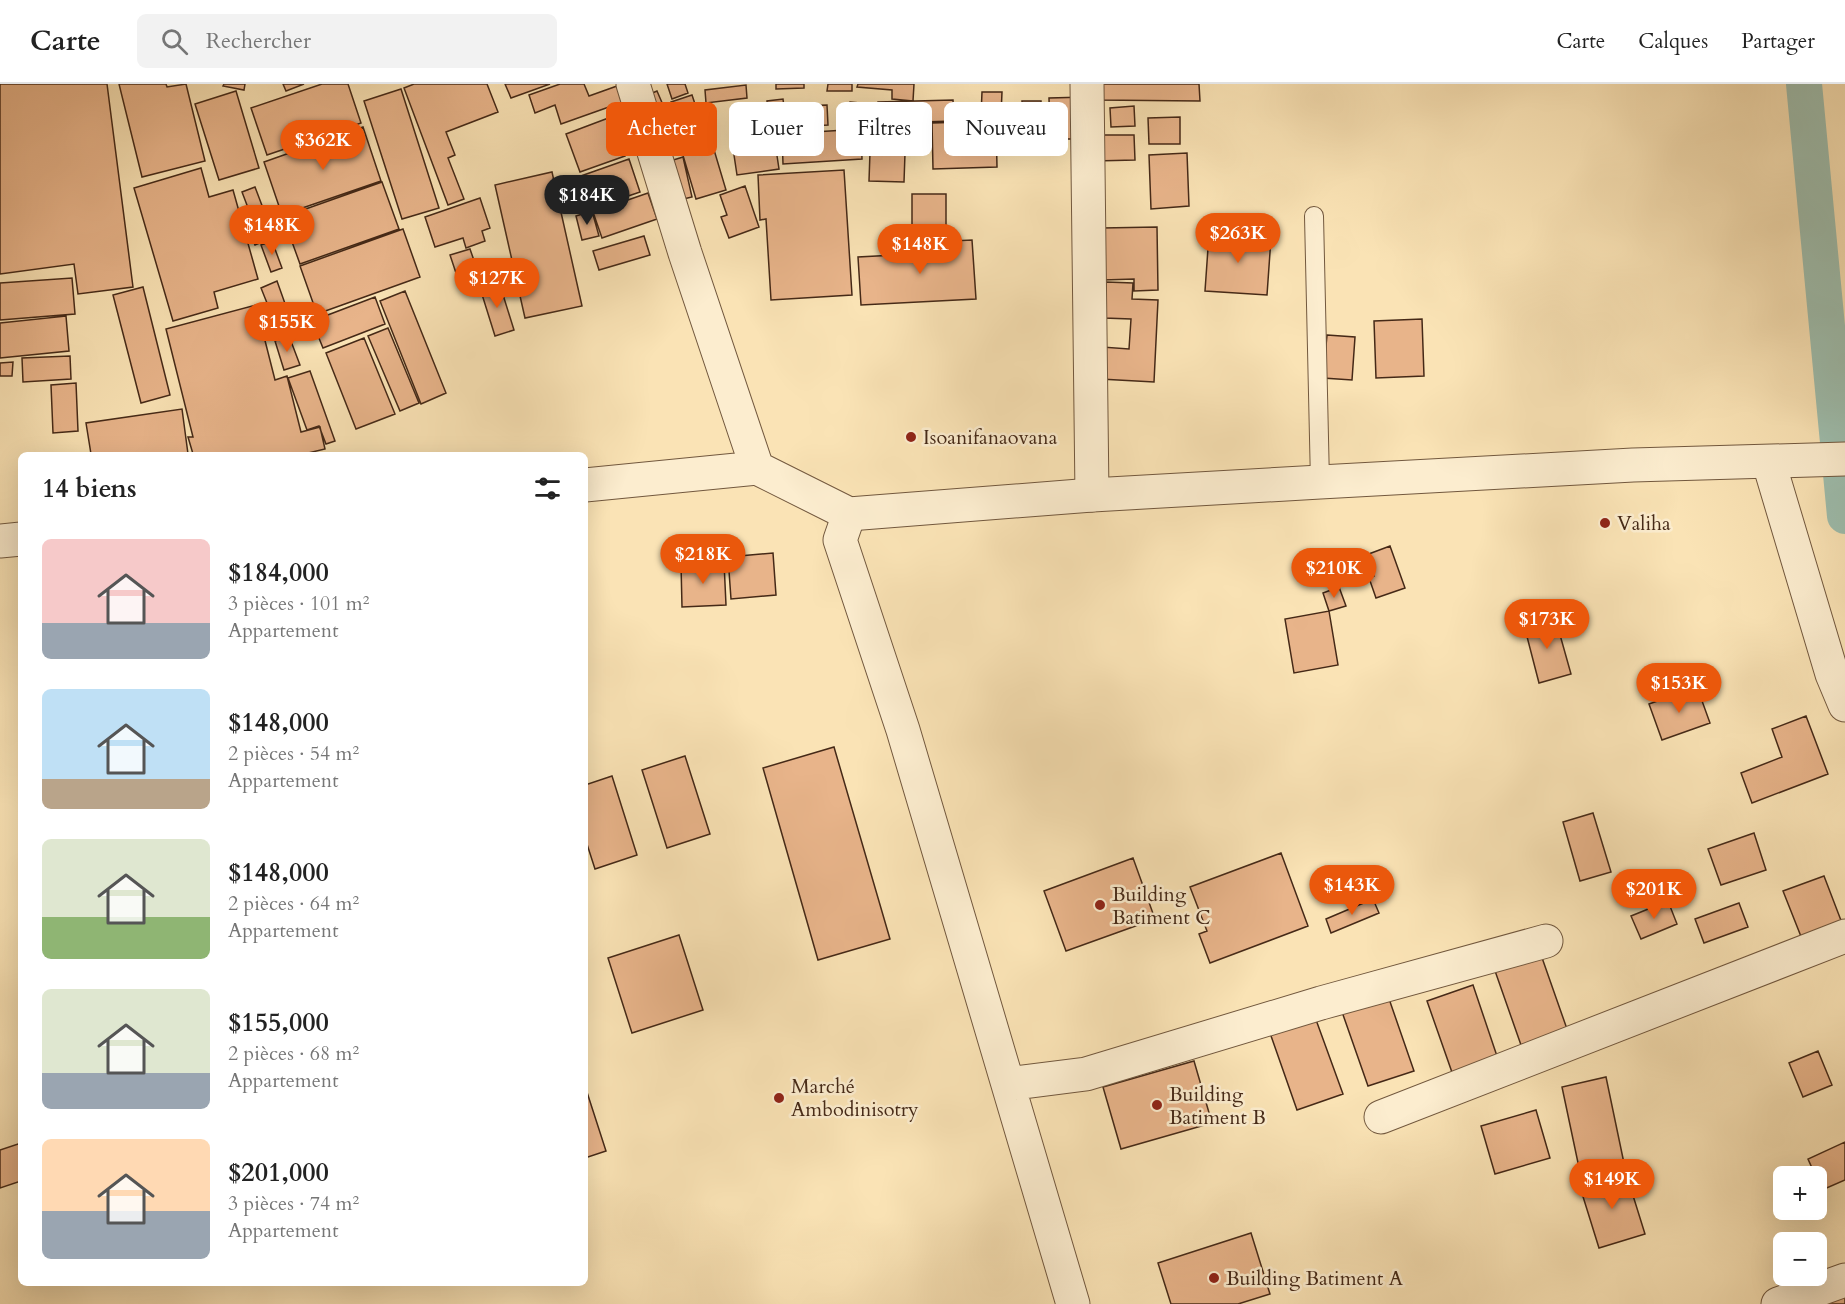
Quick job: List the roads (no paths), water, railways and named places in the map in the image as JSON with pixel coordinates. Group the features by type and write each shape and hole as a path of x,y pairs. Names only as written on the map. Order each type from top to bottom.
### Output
{"street":[{"path":"633,84 685,253 757,468"},
{"path":"1087,84 1092,495"},
{"path":"588,485 757,468 849,514 1092,495 1320,482 1633,465 1770,463 1845,459"},
{"path":"1770,463 1832,674 1845,705"},
{"path":"849,514 840,540 903,730 1073,1304"},
{"path":"0,541 18,539"},
{"path":"1381,1117 1845,936"},
{"path":"1008,1084 1086,1074 1321,1003 1546,941"},
{"path":"1778,1304 1845,1280"}],"lane":[{"path":"1314,216 1320,482"}],"waterway":[{"path":"1804,84 1845,516"}],"place":[{"name":"Isoanifanaovana","path":"911,437"},
{"name":"Valiha","path":"1605,523"},
{"name":"Building Batiment C","path":"1100,905"},
{"name":"Marché Ambodinisotry","path":"779,1098"},
{"name":"Building Batiment B","path":"1157,1105"},
{"name":"Building Batiment A","path":"1214,1278"}]}
